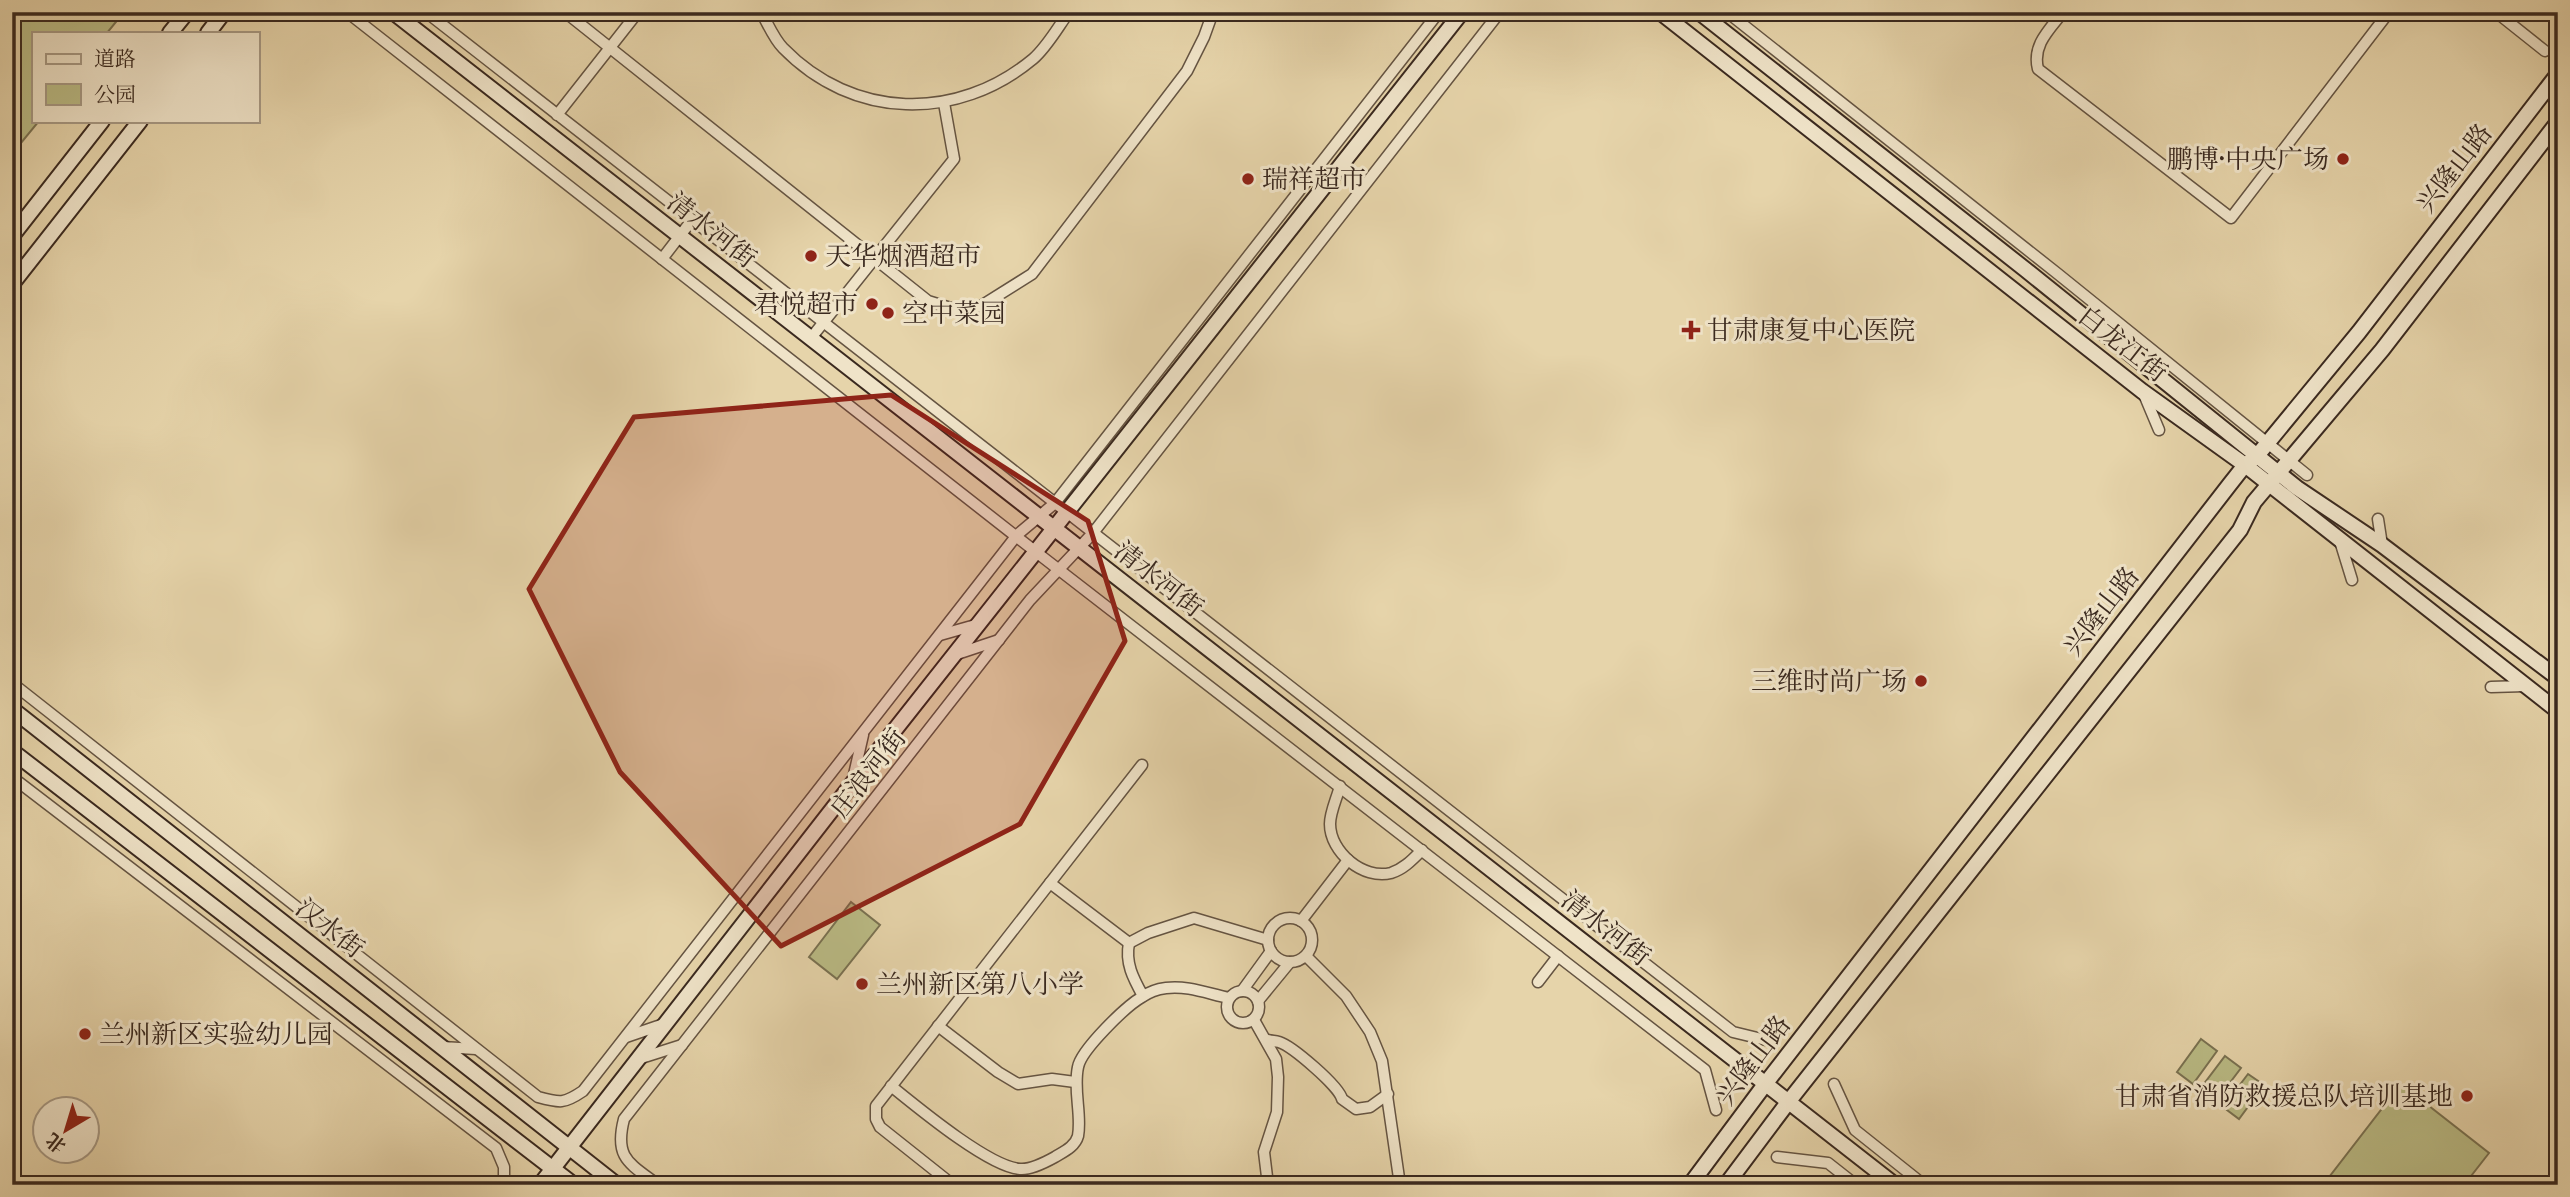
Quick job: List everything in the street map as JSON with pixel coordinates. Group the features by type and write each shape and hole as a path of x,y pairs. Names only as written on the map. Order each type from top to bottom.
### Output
{"street":[{"path":"171,32 187,12"},
{"path":"209,32 225,12"},
{"path":"347,12 1036,552 1705,1070 1716,1110"},
{"name":"清水河街","path":"393,12 1895,1185"},
{"path":"426,12 1733,1032 1770,1041"},
{"path":"565,12 873,260 928,301 945,308 963,310 981,306 1032,274 1187,71 1213,12"},
{"path":"557,115 638,12"},
{"path":"761,12 782,47 828,85 885,104 944,103 993,86 1035,57 1069,12"},
{"path":"540,1185 1054,529 1061,508 1439,12"},
{"path":"12,683 538,1097 556,1102 568,1101 583,1091 1017,535 1040,517 1061,508 1462,12"},
{"name":"庄浪河街","path":"658,1185 627,1161 620,1147 624,1119 1031,600 1093,533 1500,12"},
{"name":"白龙江街","path":"1660,12 2143,391 2251,461"},
{"name":"白龙江街","path":"1699,12 2178,393 2340,541 2558,711"},
{"name":"白龙江街","path":"1727,12 2307,475"},
{"path":"2063,12 2039,45 2036,56 2038,69 2231,218 2389,12"},
{"path":"2496,12 2545,51"},
{"name":"兴隆山路","path":"1690,1185 1766,1083 2251,461 2359,332 2558,74"},
{"path":"811,338 954,159 944,103"},
{"path":"12,236 101,122"},
{"path":"12,284 139,122"},
{"name":"兴隆山路","path":"1726,1185 1788,1101 2240,530 2253,502 2382,350 2558,122"},
{"path":"663,258 692,220"},
{"path":"2026,270 2058,274"},
{"path":"2161,358 2178,393"},
{"path":"2143,391 2159,430"},
{"name":"白龙江街","path":"2273,479 2382,545 2558,678"},
{"path":"2378,519 2382,545"},
{"path":"2340,541 2352,580"},
{"path":"940,635 980,624"},
{"path":"956,654 999,640"},
{"path":"2491,687 2525,686"},
{"name":"汉水街","path":"12,709 617,1185"},
{"path":"852,784 864,732"},
{"name":"汉水街","path":"12,751 574,1185"},
{"path":"953,1185 883,1130 877,1123 876,1106 1142,765"},
{"path":"12,776 496,1148 504,1167 504,1185"},
{"path":"1340,786 1329,821 1332,840 1348,859 1370,872 1390,873 1404,868 1422,850"},
{"path":"1301,921 1348,859"},
{"path":"1050,883 1129,943"},
{"path":"1129,943 1148,933 1194,918 1268,940"},
{"path":"1258,1001 1290,962 1306,956 1312,946 1312,934 1301,921 1290,918 1279,921 1271,929 1268,940 1271,951 1279,959 1290,962"},
{"path":"1129,943 1127,953 1130,971 1143,996"},
{"path":"891,1086 934,1120 990,1158 1011,1168 1023,1170 1071,1147 1078,1137 1075,1082 1078,1063 1103,1031 1143,996 1158,989 1174,987 1229,998 1242,991 1271,951"},
{"path":"1306,956 1346,996 1370,1032 1382,1061 1400,1185"},
{"path":"1538,982 1558,956"},
{"path":"1229,998 1228,1013 1234,1021 1244,1023 1254,1020 1259,1011 1258,1001 1252,993 1242,991"},
{"path":"1254,1020 1268,1040 1276,1059 1279,1094 1277,1112 1264,1152 1268,1185"},
{"path":"625,1038 665,1023"},
{"path":"939,1026 998,1072 1018,1084 1052,1079 1075,1082"},
{"path":"1268,1040 1281,1042 1318,1071 1340,1092 1342,1099 1356,1109 1370,1107 1388,1094"},
{"path":"637,1059 682,1045"},
{"path":"441,1047 477,1049"},
{"path":"426,1070 433,1099"},
{"path":"1834,1084 1855,1130 1924,1185"},
{"path":"1777,1157 1828,1163 1856,1185"},
{"path":"1297,1185 1346,1185"}],"highlighted area":[{"path":"891,395 1088,521 1125,641 1020,824 781,946 620,772 529,589 634,417"}],"green space":[{"path":"12,12 124,12 108,32 32,32 32,122 38,122 12,154"},
{"path":"851,902 880,925 837,979 809,957"},
{"path":"2201,1039 2217,1051 2193,1084 2177,1072"},
{"path":"2225,1056 2241,1068 2216,1101 2200,1089"},
{"path":"2248,1074 2264,1085 2239,1119 2223,1107"},
{"path":"2401,1084 2489,1153 2464,1185 2323,1185"}],"place":[{"name":"鹏博·中央广场","path":"2343,159"},
{"name":"瑞祥超市","path":"1248,179"},
{"name":"天华烟酒超市","path":"811,256"},
{"name":"君悦超市","path":"872,304"},
{"name":"空中菜园","path":"888,313"},
{"name":"甘肃康复中心医院","path":"1691,330"},
{"name":"三维时尚广场","path":"1921,681"},
{"name":"兰州新区第八小学","path":"862,984"},
{"name":"兰州新区实验幼儿园","path":"85,1034"},
{"name":"甘肃省消防救援总队培训基地","path":"2467,1096"}]}
